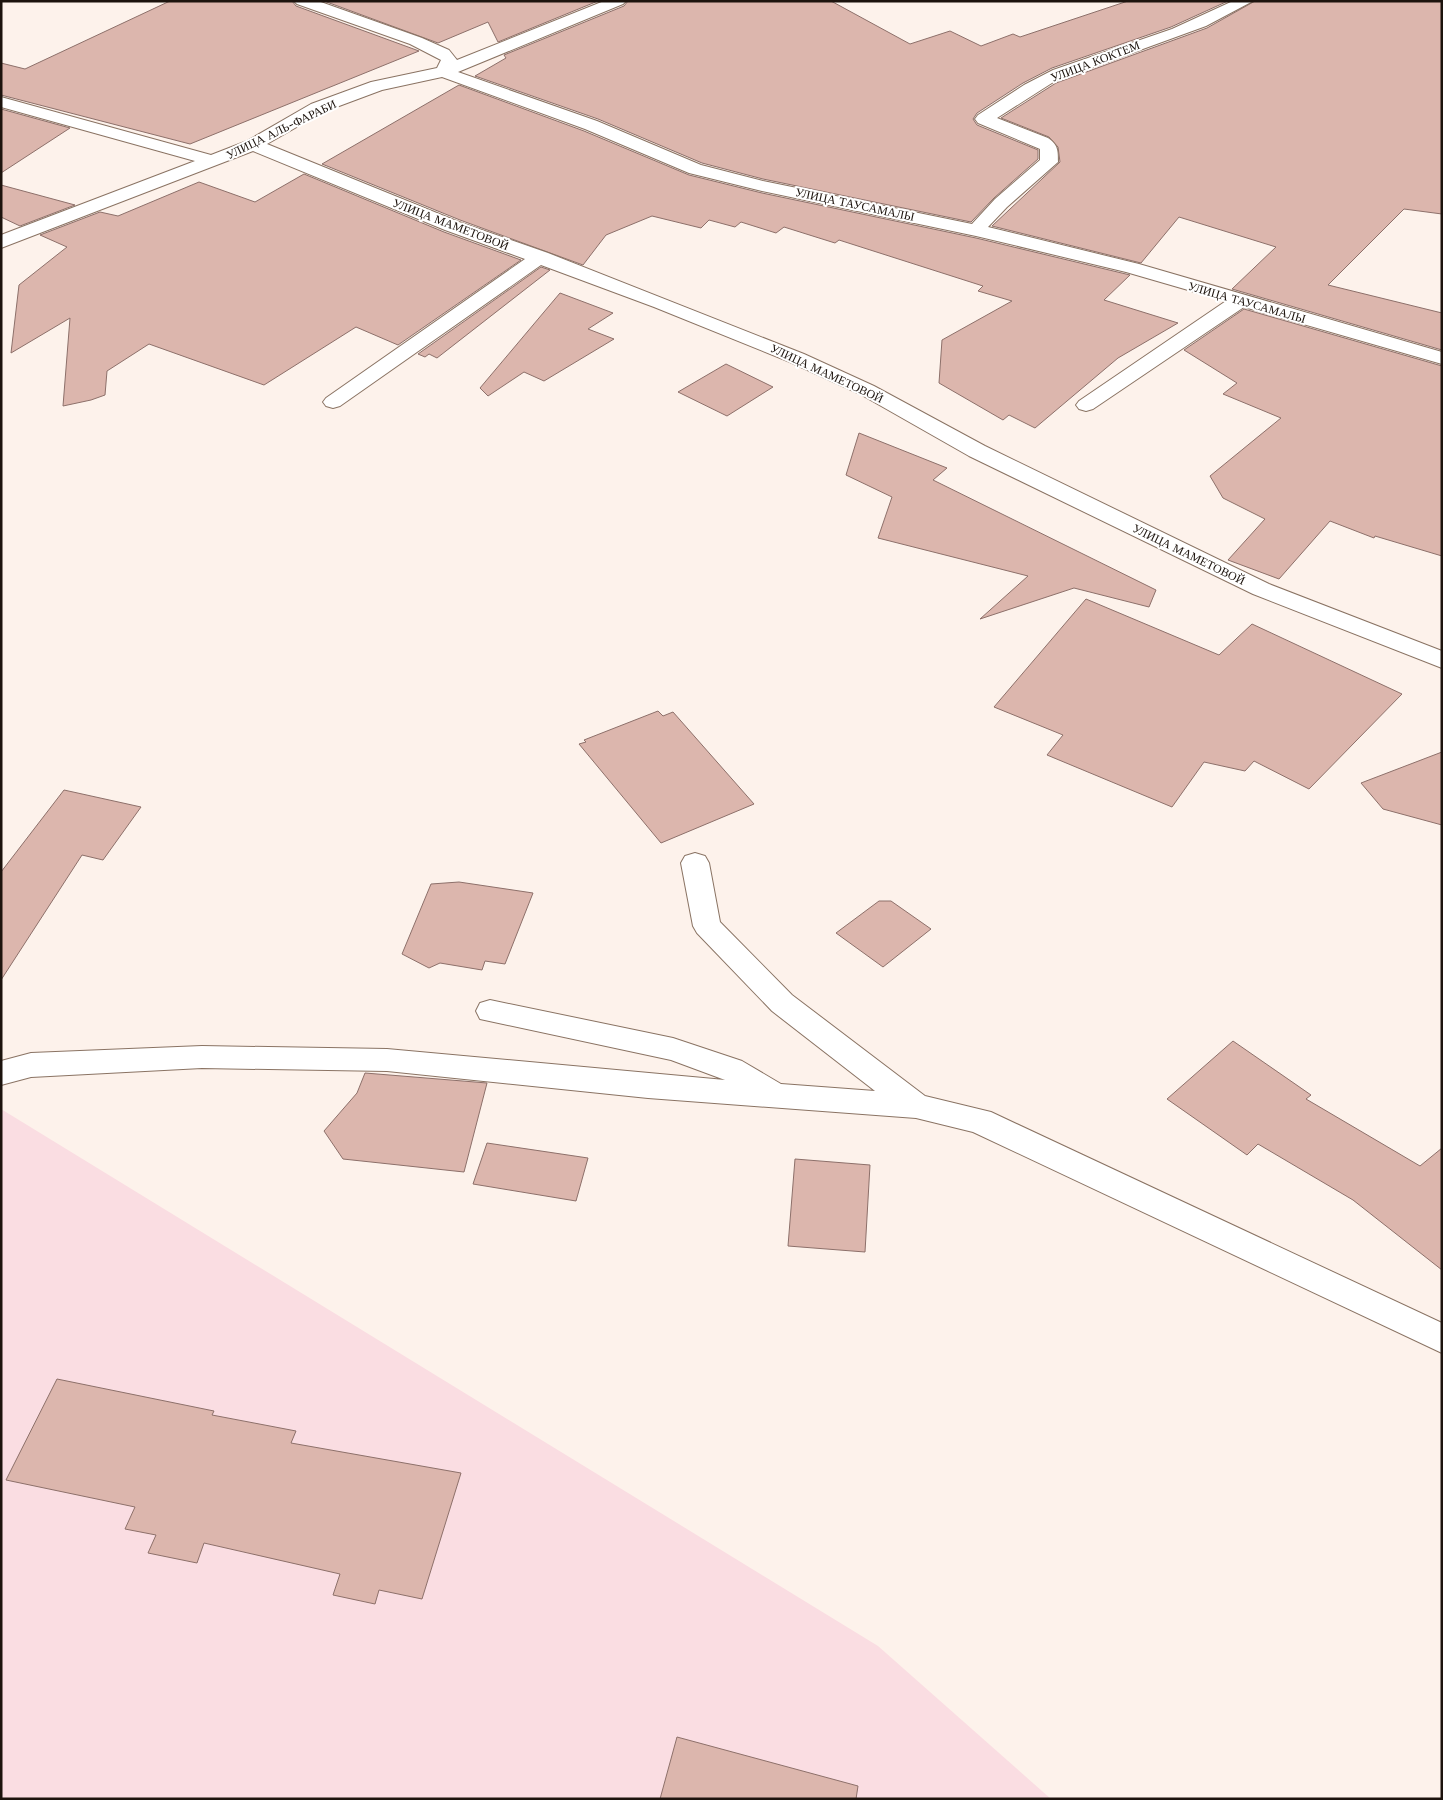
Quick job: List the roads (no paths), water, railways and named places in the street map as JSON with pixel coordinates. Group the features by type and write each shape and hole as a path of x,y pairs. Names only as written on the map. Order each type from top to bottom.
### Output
{"street":[{"path":"302,1 416,41 443,53 450,59 443,72"},
{"name":"УЛИЦА АЛЬ-ФАРАБИ","path":"1,242 253,145 317,108 377,86 443,72 618,1"},
{"name":"УЛИЦА КОКТЕМ","path":"976,230 1001,203 1049,162 1049,147 1042,142 984,119 1058,73 1186,28 1228,11 1245,1"},
{"name":"УЛИЦА ТАУСАМАЛЫ","path":"443,72 591,125 695,169 762,186 976,230 1132,268 1442,358"},
{"path":"1,102 213,161"},
{"name":"УЛИЦА МАМЕТОВОЙ","path":"253,145 452,226 541,257 806,362 867,390 977,452 1261,589 1442,660"},
{"path":"333,402 541,257"},
{"path":"1086,406 1240,300"},
{"path":"695,863 707,926 782,1003 916,1106"},
{"path":"490,1011 673,1049 732,1069 776,1095"},
{"path":"1,1073 31,1065 202,1057 387,1060 648,1086 916,1106 980,1121 1442,1340"}]}
